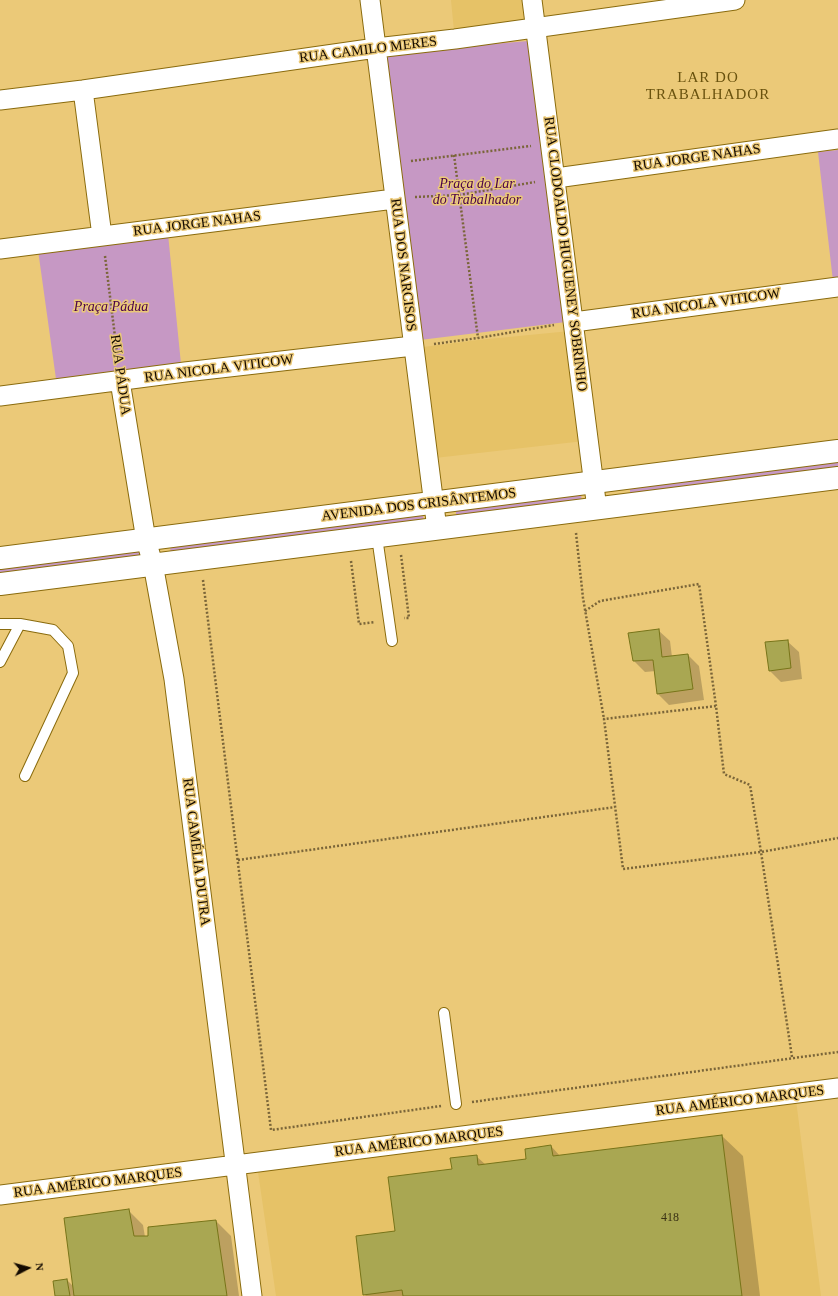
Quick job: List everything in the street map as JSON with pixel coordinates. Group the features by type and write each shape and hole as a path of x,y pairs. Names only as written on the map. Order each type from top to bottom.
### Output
{"street":[{"name":"RUA DOS NARCISOS","path":"370,0 437,529"},
{"name":"RUA CLODOALDO HUGUENEY SOBRINHO","path":"532,0 550,143 556,178 597,509"},
{"name":"RUA CAMILO MERES","path":"0,100 83,90 376,48 455,39 735,0"},
{"path":"83,90 102,236"},
{"name":"RUA JORGE NAHAS","path":"556,178 838,139"},
{"name":"RUA JORGE NAHAS","path":"0,249 394,199"},
{"name":"RUA NICOLA VITICOW","path":"574,322 838,287"},
{"name":"RUA NICOLA VITICOW","path":"0,396 186,372 414,346"},
{"name":"RUA PÁDUA","path":"120,381 146,540"},
{"name":"AVENIDA DOS CRISÂNTEMOS","path":"0,558 838,451"},
{"name":"AVENIDA DOS CRISÂNTEMOS","path":"0,584 838,478"},
{"name":"RUA CAMÉLIA DUTRA","path":"146,540 154,564 174,679 252,1296"},
{"name":"RUA AMÉRICO MARQUES","path":"0,1195 838,1088"}],"lane":[{"path":"377,537 392,640"},
{"path":"0,624 20,624 53,630 68,646 73,673 25,776"},
{"path":"0,662 20,624"},
{"path":"444,1013 456,1104"}],"path":[{"path":"390,164 550,143"},
{"path":"454,156 478,338"},
{"path":"394,199 459,195 556,178"},
{"name":"RUA PÁDUA","path":"102,236 120,381"},
{"path":"414,346 478,338 574,322"},
{"path":"576,532 585,611 604,719 623,869 761,852 838,838"},
{"path":"350,556 359,624 409,618 401,551"},
{"path":"203,576 271,1130 838,1052"},
{"path":"585,611 600,601 699,584 724,774 750,785 792,1058"},
{"path":"604,719 716,706"},
{"path":"238,860 615,807"}],"shaded area":[{"path":"451,0 522,0 525,24 454,31"},
{"path":"570,331 584,441 435,458 423,347"},
{"path":"796,1100 821,1296 276,1296 258,1172 429,1146"}],"green space":[{"name":"Praça do Lar do Trabalhador","path":"528,41 566,322 420,340 384,55"},
{"path":"838,150 838,280 833,281 818,152"},
{"name":"Praça Pádua","path":"168,234 181,364 56,379 38,250"},
{"path":"838,462 838,469 630,495 630,489"},
{"path":"581,494 582,503 456,519 456,511"},
{"path":"423,515 424,522 171,554 170,546"},
{"path":"143,550 143,557 0,575 0,568"}],"building":[{"path":"659,629 662,657 688,654 693,689 657,694 653,660 633,661 628,633"},
{"path":"788,640 791,668 769,671 765,642"},
{"path":"722,1135 742,1296 403,1296 402,1290 363,1295 356,1236 395,1231 388,1177 452,1169 450,1158 477,1155 478,1165 526,1159 525,1149 551,1145 553,1156"},
{"path":"129,1209 134,1236 148,1236 148,1227 216,1220 227,1296 74,1296 64,1218"},
{"path":"67,1279 70,1296 55,1296 53,1281"}],"district":[{"name":"LAR DO TRABALHADOR","path":"708,86"}]}
